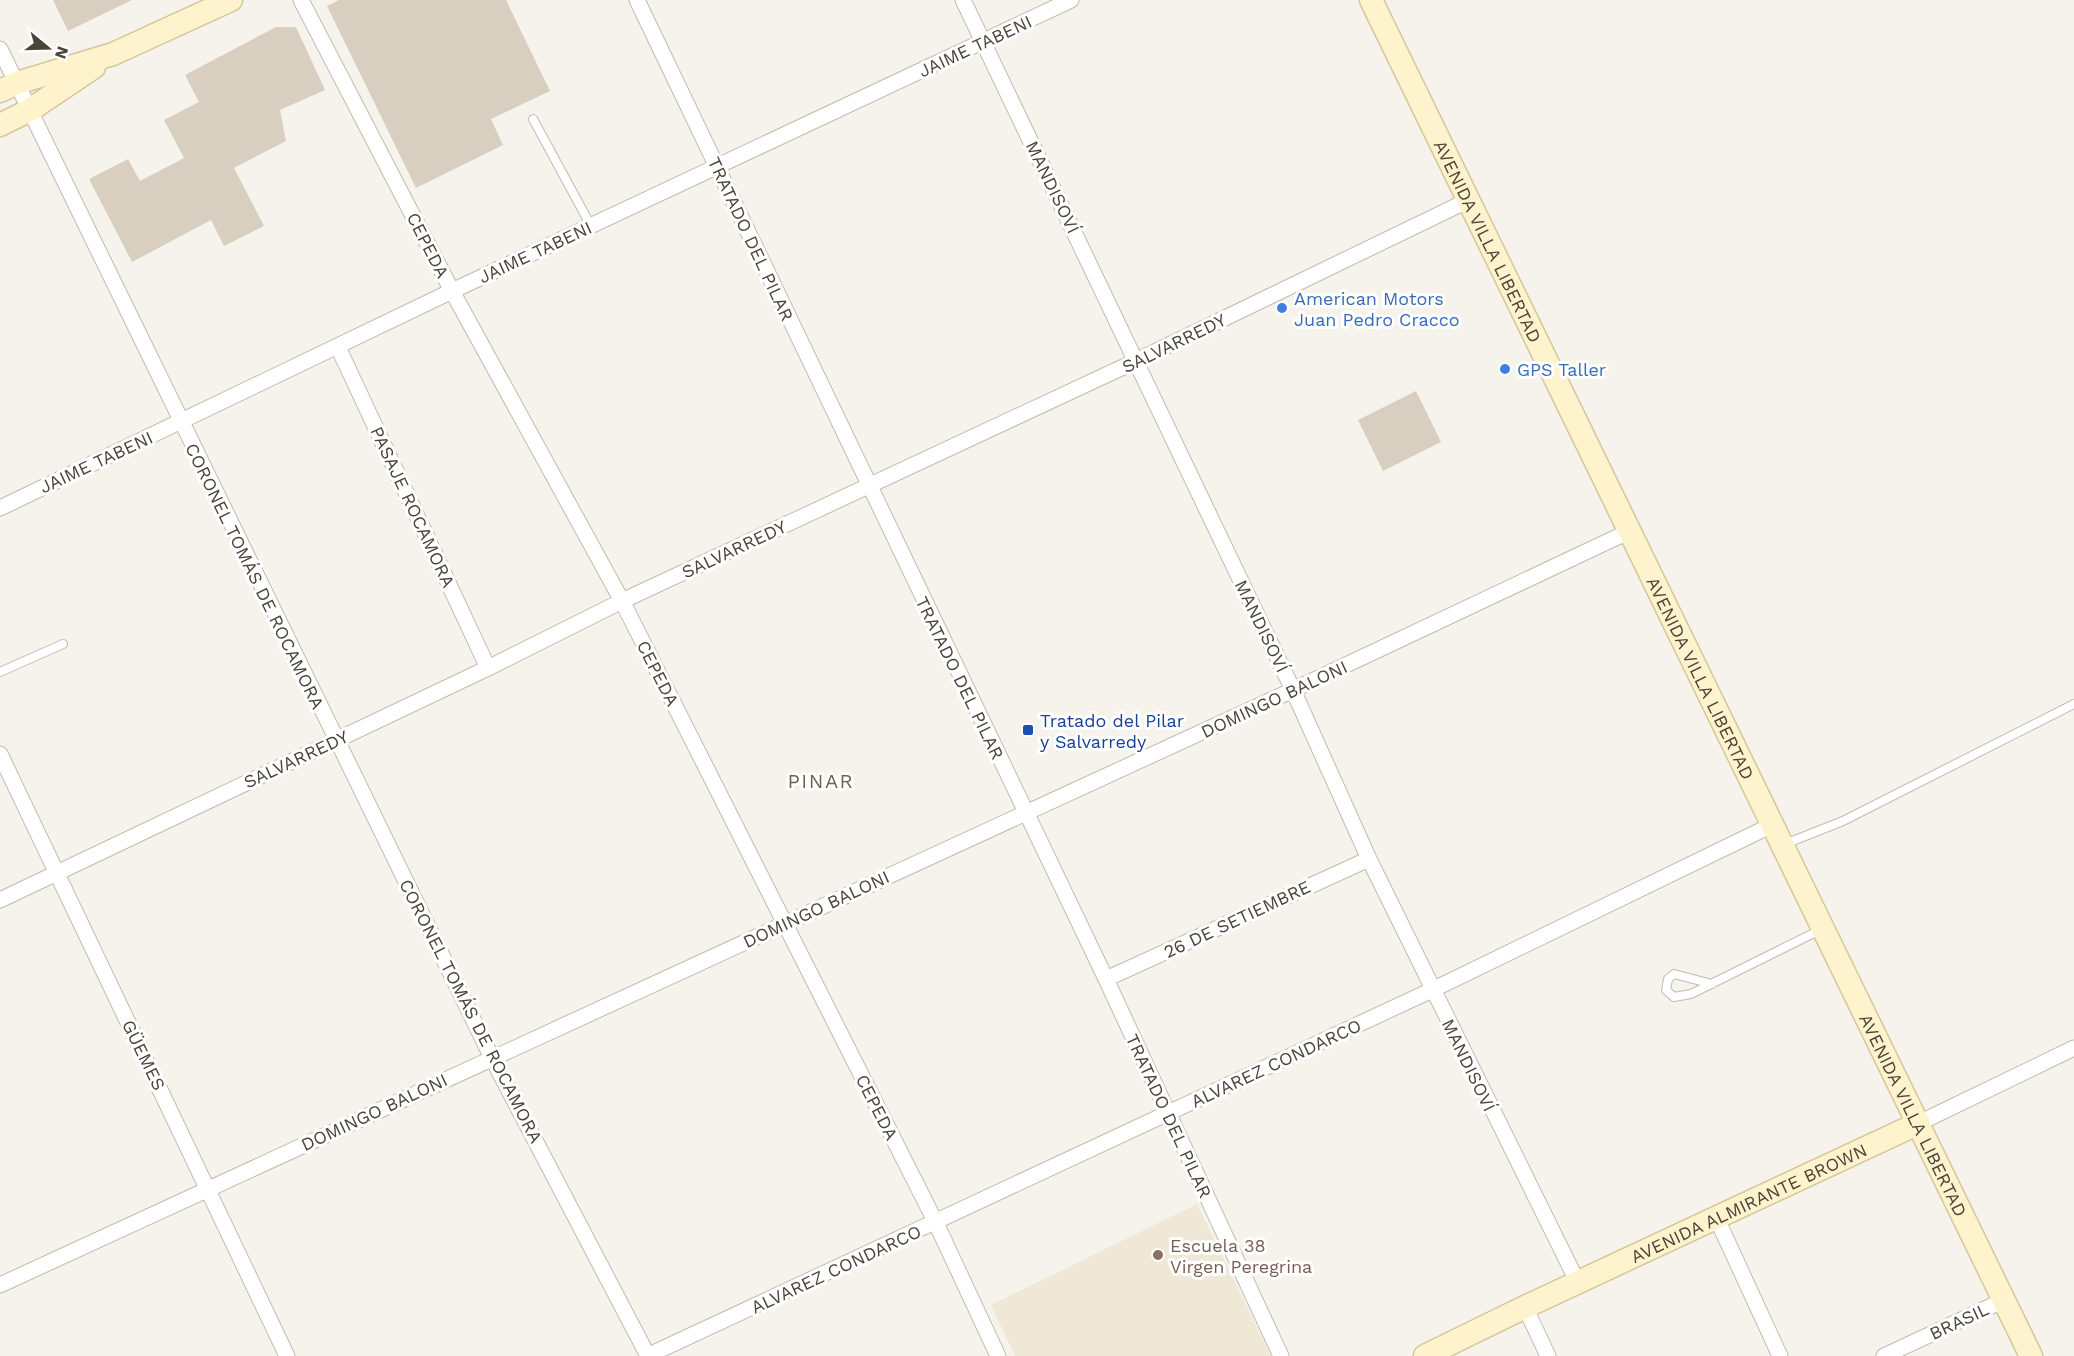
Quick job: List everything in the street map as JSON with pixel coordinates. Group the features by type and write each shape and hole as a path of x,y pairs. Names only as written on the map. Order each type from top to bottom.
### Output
{"street":[{"path":"8,87 113,54 231,0"},
{"name":"CEPEDA","path":"301,0 452,291 622,601 936,1223 998,1356"},
{"name":"TRATADO DEL PILAR","path":"637,0 868,487 1106,979 1281,1356"},
{"name":"MANDISOVÍ","path":"963,0 1293,690 1369,859 1578,1283"},
{"name":"JAIME TABENI","path":"0,508 452,291 1071,0"},
{"name":"AVENIDA VILLA LIBERTAD","path":"1371,0 1772,825 1825,928 2002,1301 2031,1356"},
{"name":"CORONEL TOMÁS DE ROCAMORA","path":"0,49 8,87 30,110 335,740 492,1058 648,1356"},
{"path":"0,124 30,110 113,54"},
{"name":"SALVARREDY","path":"0,900 488,668 622,601 1136,361 1469,200"},
{"name":"PASAJE ROCAMORA","path":"338,347 488,668"},
{"name":"DOMINGO BALONI","path":"0,1285 1025,814 1630,531"},
{"name":"GÜEMES","path":"0,754 288,1356"},
{"name":"ALVAREZ CONDARCO","path":"648,1356 1432,990 1772,825"},
{"name":"26 DE SETIEMBRE","path":"1106,979 1369,859"},
{"name":"AVENIDA ALMIRANTE BROWN","path":"1425,1356 1525,1306 1717,1219 2074,1048"},
{"path":"1717,1219 1780,1356"},
{"name":"BRASIL","path":"1884,1356 2002,1301"},
{"path":"1525,1306 1548,1356"}],"lane":[{"path":"533,119 591,226"},
{"path":"0,672 63,644"},
{"path":"1784,845 1843,821 2074,704"},
{"path":"1712,984 1674,974 1668,979 1666,990 1674,996 1691,994 1712,984 1825,928"}],"shaded area":[{"name":"Escuela 38 Virgen Peregrina","path":"1197,1204 1271,1356 1015,1356 991,1305"}],"building":[{"path":"53,0 132,0 68,31"},
{"path":"339,0 506,0 550,91 491,119 503,145 416,188 327,6"},
{"path":"276,27 296,27 325,90 280,110 286,141 234,168 264,226 224,246 211,220 132,262 89,179 128,159 140,181 184,158 164,120 199,102 185,75"},
{"path":"1416,391 1441,442 1383,471 1358,420"}],"place":[{"name":"American Motors Juan Pedro Cracco","path":"1282,308"},
{"name":"GPS Taller","path":"1505,369"},
{"name":"Tratado del Pilar y Salvarredy","path":"1028,730"},
{"name":"Escuela 38 Virgen Peregrina","path":"1158,1255"}],"district":[{"name":"PINAR","path":"821,781"}]}
